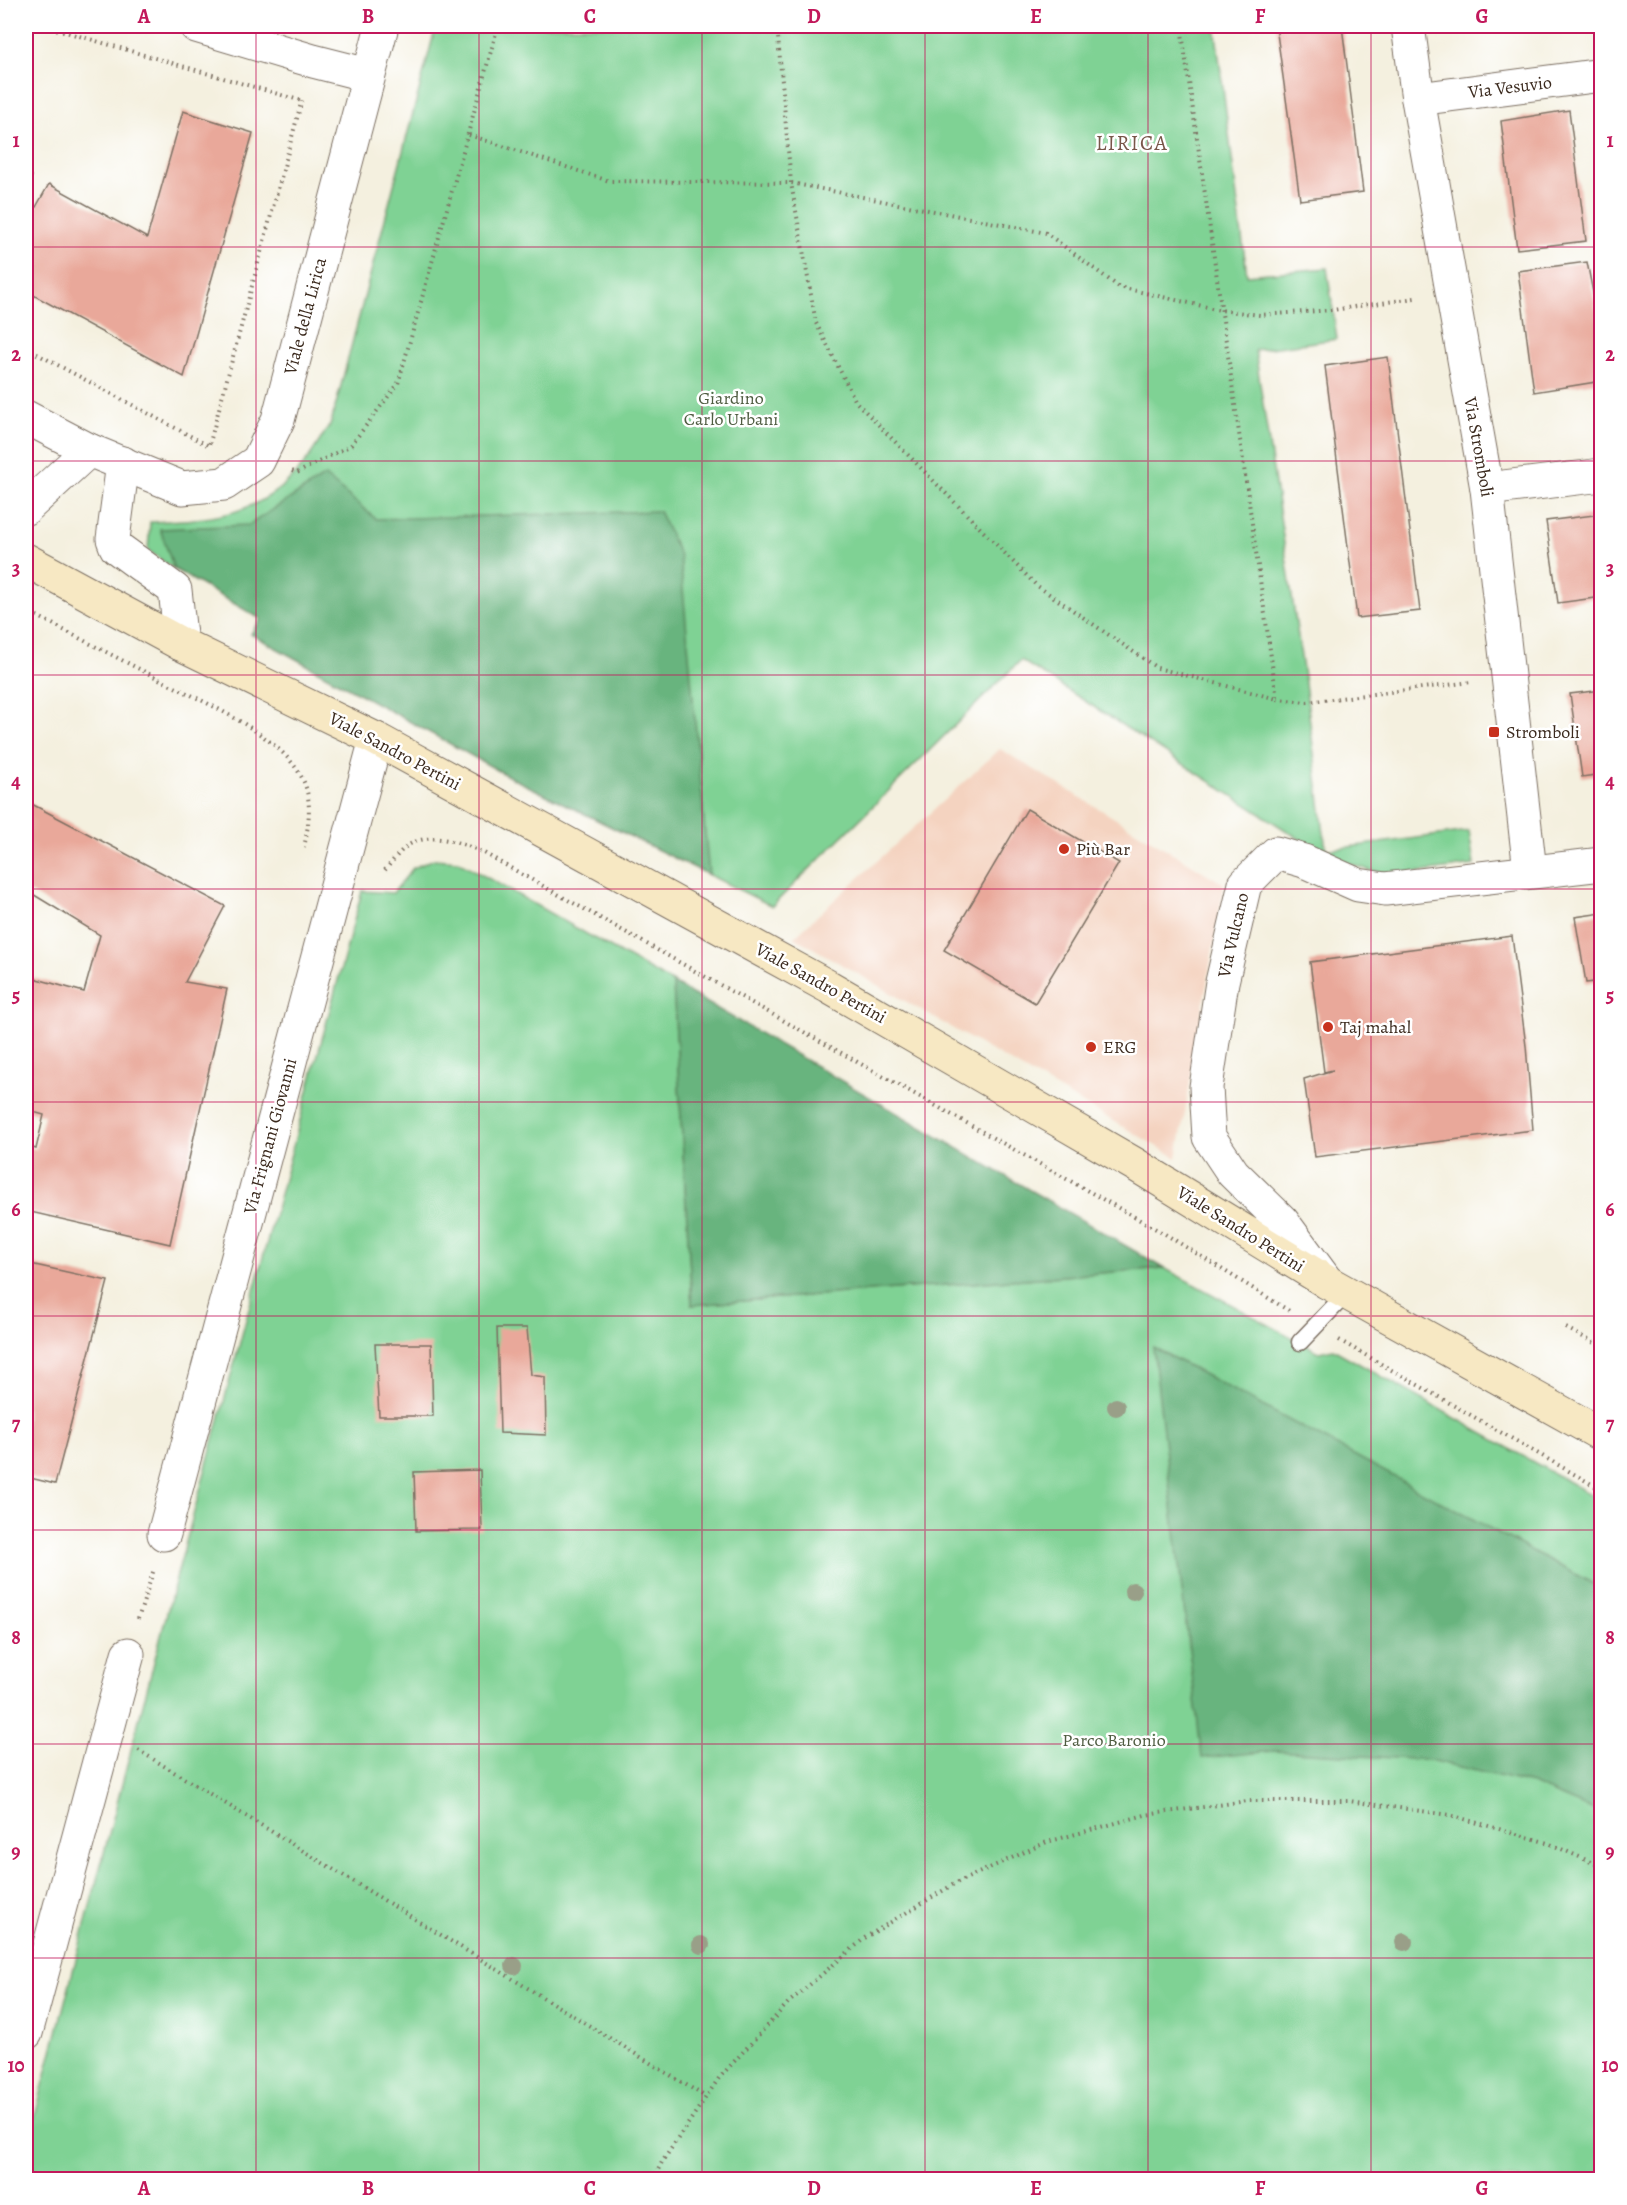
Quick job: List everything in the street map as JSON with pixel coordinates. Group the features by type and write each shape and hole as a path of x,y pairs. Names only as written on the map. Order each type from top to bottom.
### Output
{"main road":[{"name":"Viale Sandro Pertini","path":"26,560 182,644 376,739 829,987 1136,1165 1337,1288 1602,1435"}],"street":[{"path":"196,26 368,75"},
{"name":"Viale della Lirica","path":"26,417 90,450 182,488 224,484 258,461 278,420 382,26"},
{"name":"Via Stromboli","path":"1408,26 1418,99 1487,489 1530,871"},
{"name":"Via Vesuvio","path":"1418,99 1602,75"},
{"path":"26,508 90,450"},
{"path":"123,463 113,539 116,547 175,590 182,644"},
{"path":"1487,489 1602,475"},
{"name":"Via Frignani Giovanni","path":"164,1534 376,739"},
{"name":"Via Vulcano","path":"1337,1288 1282,1221 1233,1173 1209,1137 1206,1087 1222,982 1245,884 1276,853 1304,861 1358,885 1384,889 1602,864"},
{"path":"26,2033 128,1654"}],"lane":[{"path":"1300,1342 1315,1327 1337,1288"}],"path":[{"path":"45,26 302,101"},
{"path":"289,471 297,473 351,445 398,384 498,26"},
{"path":"777,26 791,183 816,323 856,402 1036,585 1157,668 1277,699 1307,702 1508,678"},
{"path":"1180,26 1277,699"},
{"path":"26,348 209,446 313,61"},
{"path":"469,135 609,181 791,183 1047,233 1119,287 1220,310 1260,315 1333,310 1452,293"},
{"path":"26,610 218,710 281,750 302,776 307,789 309,806 304,847"},
{"path":"385,870 409,844 424,840 445,839 463,843 484,853 1165,1234 1315,1327 1602,1490"},
{"path":"1566,1328 1602,1347"},
{"path":"128,1654 164,1534"},
{"path":"107,1731 706,2097"},
{"path":"653,2180 662,2162 719,2078 788,2003 866,1937 954,1884 1036,1847 1145,1815 1247,1801 1349,1801 1450,1815 1548,1843 1602,1867"}],"shaded area":[{"name":"ERG","path":"1000,749 1224,884 1177,1158 794,937"}],"green space":[{"name":"Giardino Carlo Urbani","path":"436,26 1215,26 1247,275 1327,268 1337,339 1255,350 1305,683 1326,850 1469,831 1474,865 1411,873 1377,872 1312,847 1021,660 772,906 512,778 251,634 261,619 174,569 148,550 150,522 210,517 247,507 264,499 280,488 301,467 331,423"},
{"path":"325,476 376,519 659,511 680,556 709,875 512,778 251,634 261,619 174,569 160,529 249,525"},
{"name":"Parco Baronio","path":"434,859 458,861 673,983 692,1305 1164,1268 1319,1352 1333,1349 1601,1500 1601,2179 26,2180 26,2150 174,1586 362,891 393,893 413,868"},
{"path":"673,983 1164,1268 692,1305"},
{"path":"1153,1347 1601,1588 1601,1813 1532,1784 1430,1760 1274,1751 1202,1758"}],"building":[{"path":"1276,26 1342,26 1363,192 1300,200"},
{"path":"1569,110 1586,241 1517,249 1501,121"},
{"path":"183,111 253,133 184,377 26,291 26,202 36,207 49,184 147,238"},
{"path":"26,172 32,176 26,188"},
{"path":"1587,262 1602,339 1602,381 1534,392 1518,271"},
{"path":"1388,357 1420,611 1357,618 1325,366"},
{"path":"1602,514 1602,597 1558,603 1546,521"},
{"path":"1602,690 1602,774 1582,777 1570,694"},
{"path":"26,801 225,906 185,982 227,989 170,1244 26,1211 26,1146 36,1149 44,1115 26,1110 26,976 84,992 100,935 26,890"},
{"path":"1027,809 1119,863 1035,1003 944,950"},
{"path":"1602,913 1602,981 1586,983 1575,917"},
{"path":"1512,936 1526,1046 1533,1130 1315,1157 1304,1079 1333,1070 1324,1072 1310,962"},
{"path":"26,1263 108,1281 55,1484 26,1477"},
{"path":"497,1328 527,1328 531,1375 545,1377 546,1435 500,1433"},
{"path":"375,1344 431,1344 433,1416 379,1416"},
{"path":"480,1470 482,1530 416,1531 414,1472"}],"place":[{"name":"Stromboli","path":"1494,732"},
{"name":"Più Bar","path":"1064,849"},
{"name":"Taj mahal","path":"1328,1027"},
{"name":"ERG","path":"1091,1047"}],"district":[{"name":"LIRICA","path":"1132,143"}]}
